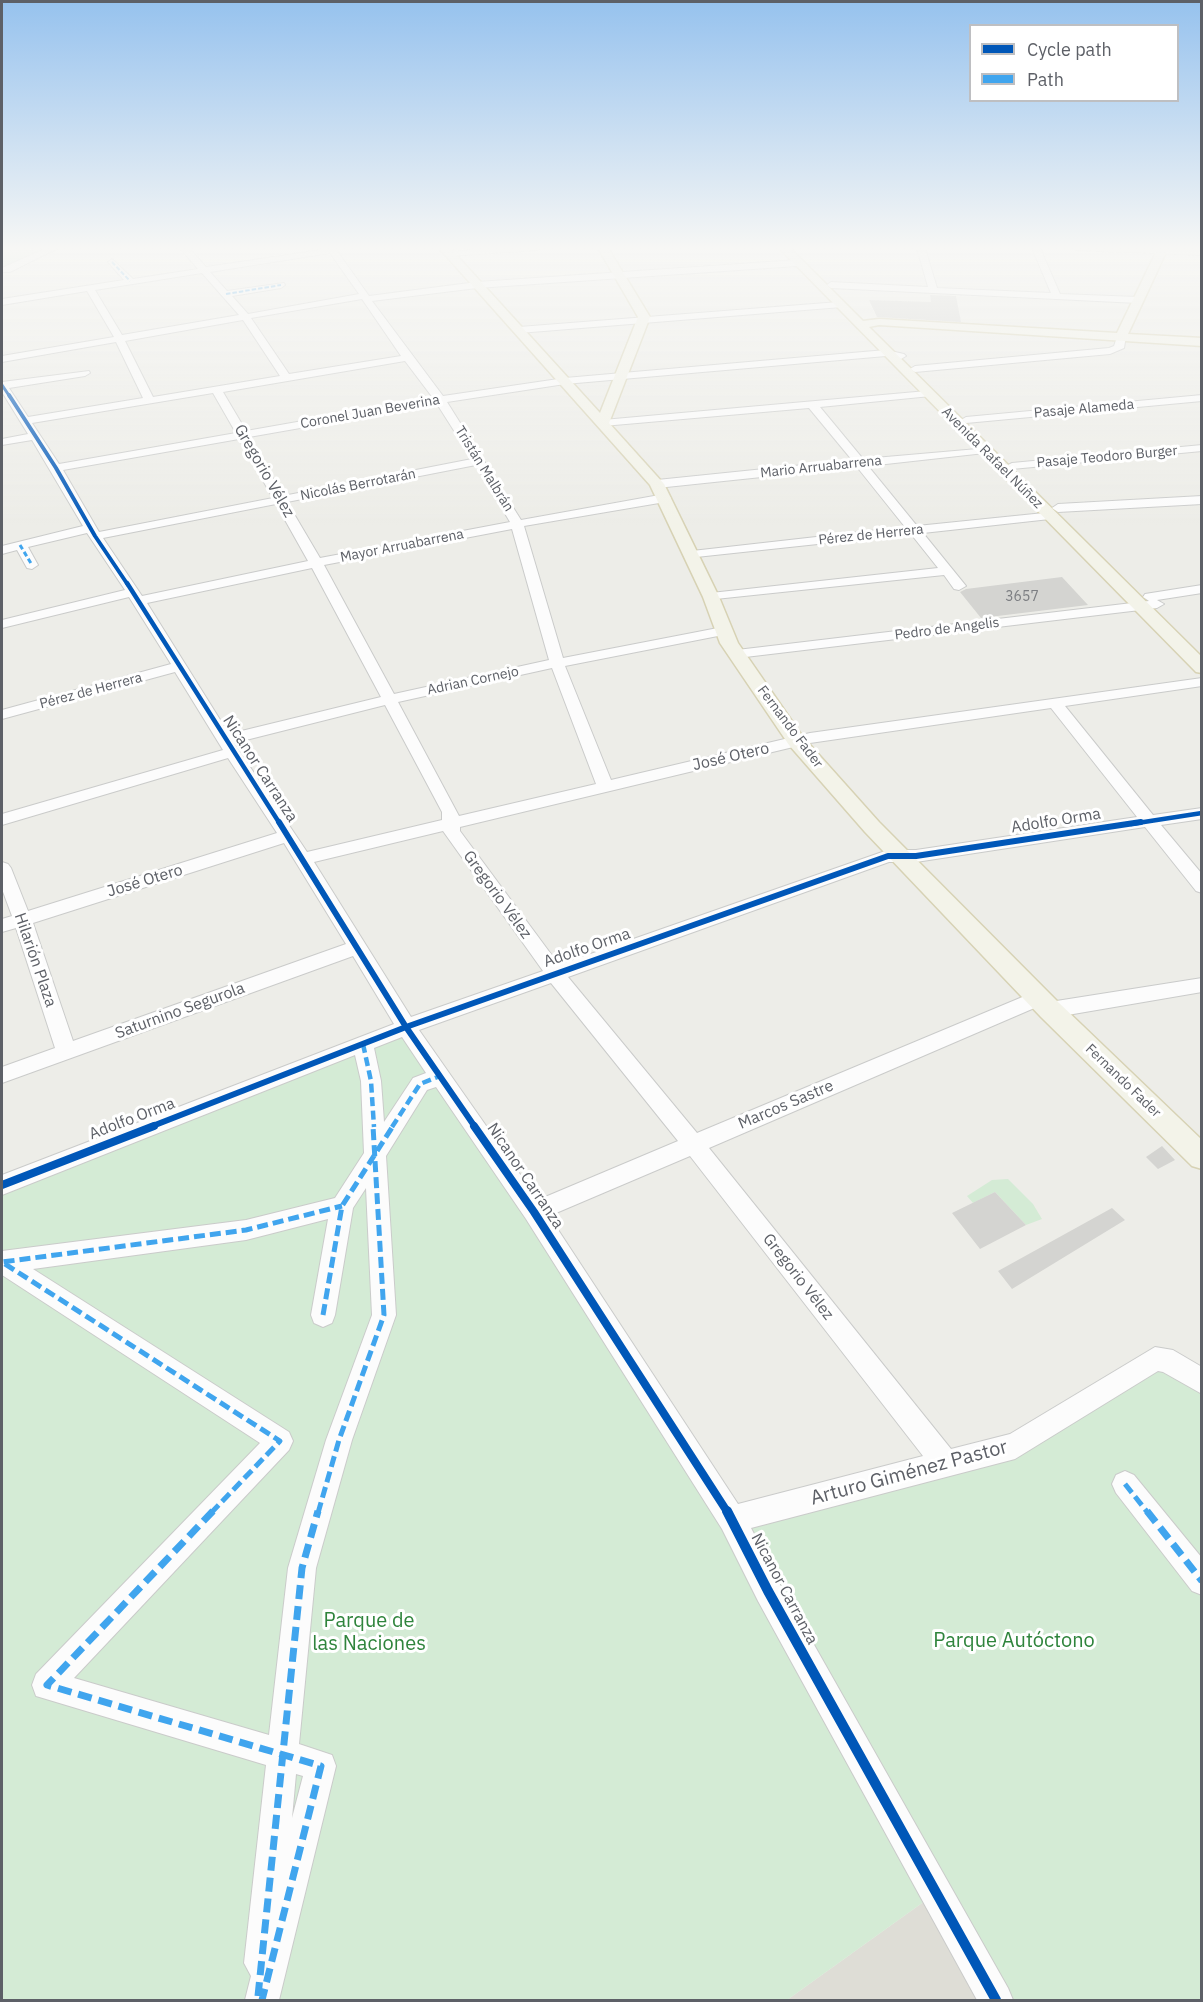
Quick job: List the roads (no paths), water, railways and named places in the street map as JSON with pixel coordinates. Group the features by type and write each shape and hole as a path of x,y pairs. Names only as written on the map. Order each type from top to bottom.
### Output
{"main road":[{"name":"Fernando Fader","path":"529,341 661,491 711,597 723,631 796,741 872,827 1044,1004 1202,1158"},
{"path":"603,423 636,341"},
{"name":"Avenida Rafael Núñez","path":"881,341 927,394 984,450 1202,649"},
{"name":"Avenida Rafael Núñez","path":"894,354 915,369 1012,466 1054,512"},
{"name":"Avenida Rafael Núñez","path":"1148,602 1202,668"}],"street":[{"path":"2,358 99,341"},
{"path":"121,341 149,400"},
{"path":"262,341 286,377"},
{"name":"Tristán Malbrán","path":"396,341 440,400 480,461 517,524 557,663 605,786"},
{"path":"915,369 1110,351 1119,348 1120,341"},
{"name":"Coronel Juan Beverina","path":"56,468 440,400 565,381 894,354"},
{"path":"25,421 407,358"},
{"path":"2,386 85,374"},
{"name":"Nicanor Carranza","path":"2,386 56,468 92,532 136,596 358,947 406,1027 534,1212 732,1520 768,1591 996,2001"},
{"name":"Gregorio Vélez","path":"216,389 316,563 390,699 450,812 452,832 555,974 693,1144 946,1464"},
{"path":"603,423 927,394"},
{"name":"Pasaje Alameda","path":"966,420 1202,398"},
{"path":"812,404 959,586"},
{"path":"2,442 34,436"},
{"name":"Pasaje Teodoro Burger","path":"1012,466 1202,448"},
{"name":"Mario Arruabarrena","path":"661,491 860,463 984,450"},
{"name":"Nicolás Berrotarán","path":"2,550 480,461"},
{"name":"Mayor Arruabarrena","path":"136,596 517,524 661,491"},
{"name":"Pérez de Herrera","path":"692,555 916,531 1054,512 1202,500"},
{"path":"20,545 32,565"},
{"path":"711,597 948,571"},
{"name":"Pedro de Angelis","path":"737,654 1148,602 1202,589"},
{"path":"2,624 136,596"},
{"name":"Adrian Cornejo","path":"2,820 229,746 390,699 557,663 723,631"},
{"name":"Pérez de Herrera","path":"2,715 180,666"},
{"name":"José Otero","path":"303,860 451,822 796,741 1202,682"},
{"path":"1055,703 1202,887"},
{"name":"Adolfo Orma","path":"2,1185 406,1027 888,856 916,856 1202,813"},
{"name":"José Otero","path":"2,926 288,836"},
{"name":"Hilarión Plaza","path":"2,868 22,919 66,1052"},
{"name":"Saturnino Segurola","path":"2,1075 358,947"},
{"name":"Marcos Sastre","path":"534,1212 693,1144 1044,1004 1202,985"},
{"path":"257,2001 302,1568 339,1440 384,1315 371,1081 363,1044"},
{"path":"323,1315 342,1206 420,1084 440,1076"},
{"path":"262,2001 321,1766 47,1684 280,1442 3,1262 246,1230 342,1206"},
{"name":"Arturo Giménez Pastor","path":"732,1520 1015,1446 1155,1359 1164,1359 1202,1382"},
{"path":"1125,1484 1202,1581"}],"park label":[{"name":"Parque de las Naciones","path":"369,1632"},
{"name":"Parque Autóctono","path":"1014,1641"}]}
